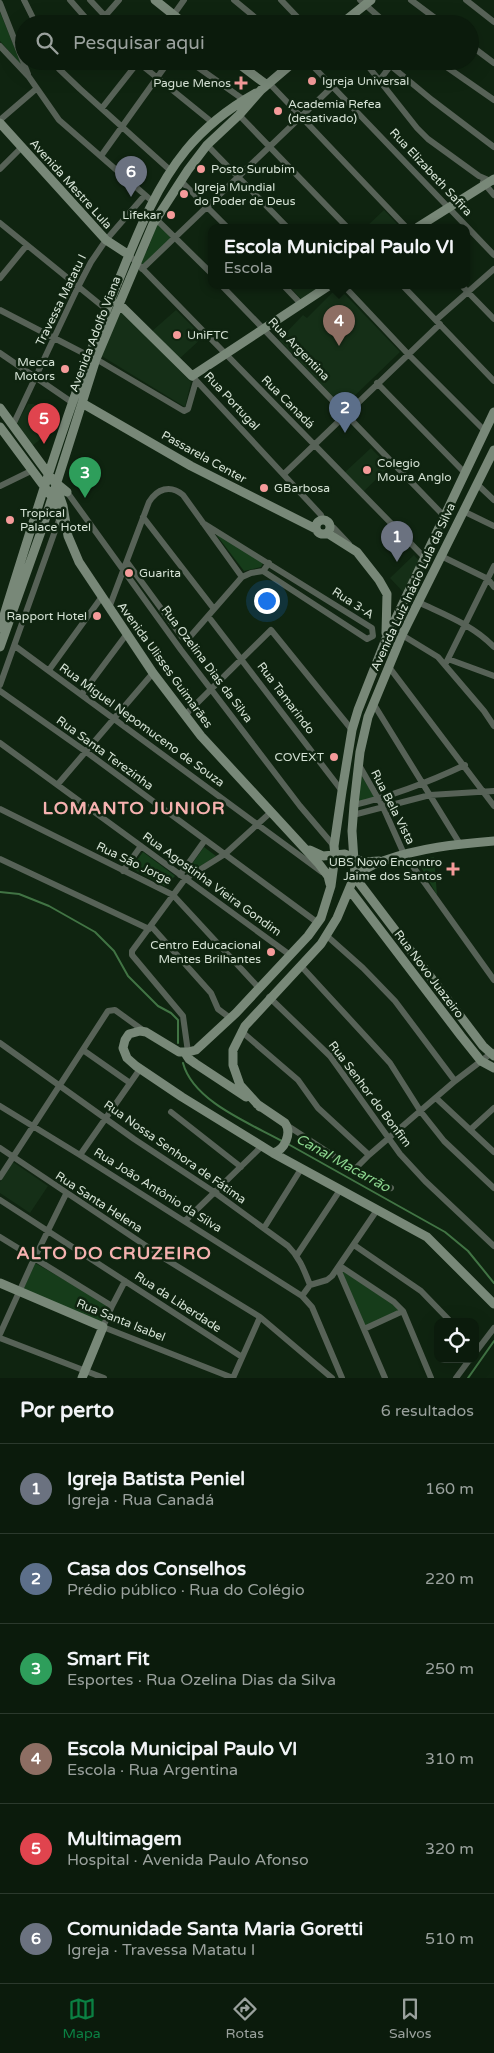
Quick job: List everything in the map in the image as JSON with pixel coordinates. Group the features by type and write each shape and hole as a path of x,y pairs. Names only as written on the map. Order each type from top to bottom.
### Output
{"street":[{"path":"24,0 32,15"},
{"path":"70,0 83,15"},
{"path":"90,0 104,15"},
{"path":"106,15 119,0"},
{"path":"155,0 174,15 184,0"},
{"path":"234,0 253,15"},
{"path":"281,0 295,15"},
{"path":"411,0 431,15"},
{"path":"466,0 494,22"},
{"path":"350,15 365,1 378,15"},
{"path":"0,3 15,41"},
{"path":"0,46 15,62"},
{"path":"479,52 494,63"},
{"path":"22,70 29,77"},
{"path":"26,70 36,89 59,120 149,198"},
{"path":"60,70 171,171"},
{"path":"102,108 133,70"},
{"path":"149,70 216,121 224,122 224,130"},
{"path":"101,156 162,70"},
{"path":"202,70 244,100"},
{"path":"246,70 302,117 403,224"},
{"name":"Avenida Adolfo Viana","path":"0,628 45,486 77,403 107,310 132,258 180,181 207,145 285,70"},
{"name":"Rua Elizabeth Safira","path":"317,70 465,224"},
{"path":"371,70 428,139 489,181 494,195"},
{"path":"379,81 388,70"},
{"path":"401,70 440,106 494,146"},
{"path":"451,70 494,100"},
{"name":"Avenida Adolfo Viana","path":"93,357 118,303 149,198 160,188 192,143 216,121 266,86"},
{"path":"142,269 333,86"},
{"path":"0,122 36,89"},
{"path":"239,115 344,224"},
{"name":"Avenida Mestre Lula","path":"0,122 21,148 106,240 132,258"},
{"path":"207,145 284,224"},
{"path":"0,169 21,148"},
{"path":"180,181 224,224"},
{"path":"423,224 489,181"},
{"path":"160,188 164,195 172,195"},
{"name":"Travessa Matatu I","path":"13,425 91,262 106,240 149,198"},
{"path":"156,219 208,270"},
{"path":"0,223 107,310"},
{"name":"Rua Elizabeth Safira","path":"470,229 494,255"},
{"path":"0,278 27,245"},
{"name":"Rua Canadá","path":"132,258 425,558"},
{"path":"284,474 408,354 468,292 494,269"},
{"name":"Rua Argentina","path":"226,289 444,516"},
{"path":"287,289 302,305"},
{"path":"0,310 93,357 184,411 188,409 194,378 225,354 324,289"},
{"path":"347,289 485,431"},
{"path":"406,289 494,381"},
{"path":"465,289 494,318"},
{"name":"Rua Portugal","path":"118,303 194,378 284,474 321,515 326,526"},
{"path":"0,353 77,403"},
{"path":"377,383 464,472"},
{"name":"Avenida Adolfo Viana","path":"0,647 43,526 77,403"},
{"name":"Passarela Center","path":"77,403 191,466 316,530 320,534 326,526"},
{"path":"0,408 56,482 67,492 0,686"},
{"name":"Avenida Luiz Inácio Lula da Silva","path":"186,1052 202,1046 230,1018 318,923 325,909 335,856 334,846 352,730 358,710 386,638 425,558 470,458 494,412"},
{"path":"0,427 45,486 61,512"},
{"name":"Avenida Luiz Inácio Lula da Silva","path":"260,1107 242,1089 233,1065 233,1050 241,1031 269,997 301,966 327,936 348,892 354,875 353,815 364,731 373,704 402,635 494,450"},
{"path":"470,458 476,464 485,466"},
{"path":"0,486 33,470 41,469 42,464"},
{"path":"56,482 61,512"},
{"path":"477,484 494,500"},
{"path":"456,489 465,489 471,495"},
{"path":"108,608 124,572 143,518 154,494 161,490 178,491 183,495 242,577"},
{"name":"Rua Ozelina Dias da Silva","path":"67,492 211,688 300,806 334,846"},
{"path":"463,510 494,526"},
{"path":"43,526 61,512"},
{"name":"Avenida Ulisses Guimarães","path":"61,512 68,536 79,562 101,598 153,673 201,736 300,842"},
{"path":"143,518 214,609"},
{"name":"Rua 3-A","path":"203,523 372,628 374,633 372,638 367,639 264,571"},
{"path":"326,526 356,552 372,570 387,594 386,638"},
{"path":"441,556 488,579 494,587"},
{"path":"127,562 184,639 188,638 242,577 264,571 269,563"},
{"path":"445,666 494,566"},
{"path":"387,594 405,598"},
{"path":"49,670 101,598"},
{"path":"418,602 466,624 494,647"},
{"name":"Rua Tamarindo","path":"211,620 342,791"},
{"path":"185,715 270,630 273,631 352,730"},
{"path":"82,694 126,634"},
{"path":"402,635 428,650 445,666 484,711 494,726"},
{"name":"Rua Miguel Nepomuceno de Souza","path":"15,646 328,876"},
{"path":"448,659 494,676"},
{"path":"388,667 465,765 494,806"},
{"path":"58,784 153,673"},
{"name":"Rua Santa Terezinha","path":"0,691 85,751 318,923"},
{"path":"373,704 460,844"},
{"name":"Rua Agostinha Vieira Gondim","path":"0,743 290,955"},
{"name":"Rua Bela Vista","path":"359,765 383,807 404,854 494,980"},
{"path":"354,805 378,800 465,765"},
{"path":"353,815 430,795 483,790 494,791"},
{"name":"Rua São Jorge","path":"0,809 172,895 258,987"},
{"path":"182,877 225,854 271,812"},
{"path":"205,840 151,928 133,950 132,954 183,1016 188,1058 288,1126 391,1188"},
{"path":"354,875 380,861 404,854 460,844 494,841"},
{"path":"300,842 318,854 335,856 345,854 363,862 380,861"},
{"path":"300,842 328,876 330,889 337,896 348,892"},
{"path":"123,871 141,846"},
{"path":"0,860 151,928 211,993 218,1009 230,1018"},
{"name":"Rua Novo Juazeiro","path":"354,875 493,1054"},
{"name":"Rua Novo Juazeiro","path":"348,892 481,1061 494,1068"},
{"path":"327,936 363,968 395,1001 455,1081"},
{"path":"301,966 390,1063 421,1112 444,1141 494,1188"},
{"name":"Rua Senhor do Bonfim","path":"269,997 330,1056 388,1139 425,1181 493,1245"},
{"path":"0,1177 104,1015 112,1009 171,1048 186,1052"},
{"path":"241,1031 298,1080 318,1108 369,1155"},
{"path":"146,1032 131,1033 123,1044 125,1055 140,1069 273,1153 427,1237 494,1304"},
{"name":"Rua Nossa Senhora de Fátima","path":"0,1043 134,1139 264,1228 297,1255 310,1285"},
{"path":"83,1050 130,1084"},
{"path":"356,1168 455,1081 493,1054"},
{"path":"80,1155 140,1069"},
{"path":"436,1098 494,1152"},
{"name":"Rua João Antônio da Silva","path":"0,1106 302,1296"},
{"path":"470,1130 494,1108"},
{"path":"171,1112 241,1167"},
{"path":"285,1160 281,1154 288,1138 288,1126"},
{"path":"185,1221 262,1146"},
{"name":"Rua Santa Helena","path":"0,1148 66,1194 260,1317 332,1378"},
{"path":"273,1153 282,1148"},
{"path":"264,1228 301,1169"},
{"path":"297,1255 340,1190"},
{"path":"0,1334 66,1194"},
{"name":"Rua da Liberdade","path":"0,1200 242,1357"},
{"path":"342,1378 312,1307 302,1296 310,1285 327,1280 339,1267 376,1210"},
{"path":"0,1238 112,1306"},
{"path":"354,1245 421,1291 447,1318"},
{"path":"339,1267 394,1302 403,1311 431,1378"},
{"path":"339,1267 385,1378"},
{"path":"83,1375 112,1306 125,1281"},
{"name":"Rua Santa Isabel","path":"0,1283 103,1327 233,1378"},
{"path":"364,1329 403,1311"},
{"path":"233,1378 260,1317"},
{"path":"479,1346 494,1328"},
{"path":"0,1338 83,1375 104,1378"},
{"path":"456,1378 467,1363"}],"shaded area":[{"path":"0,12 15,49 15,58 0,41"},
{"path":"384,210 397,224 369,224"},
{"path":"158,222 171,238 142,264 140,260 147,251"},
{"path":"292,289 318,289 302,300"},
{"path":"336,289 340,289 400,352 343,407 279,340 303,315 307,318"},
{"path":"120,308 191,382 185,407 100,355"},
{"name":"UniFTC","path":"176,310 203,337 178,360 151,332"},
{"path":"28,404 34,404 52,430 32,446 17,423"},
{"name":"Colegio Moura Anglo","path":"371,448 389,467 363,492 344,473"},
{"path":"215,533 264,561 261,567 244,571"},
{"path":"414,555 420,562 404,593 390,578"},
{"path":"361,775 375,798 359,802"},
{"path":"204,847 216,856 190,873 187,871"},
{"path":"143,852 175,876 165,886 131,868"},
{"path":"434,857 437,895 417,860"},
{"path":"13,1162 48,1186 30,1213 0,1193 0,1182"},
{"path":"35,1263 110,1306 103,1324 23,1290"},
{"path":"340,1269 401,1310 365,1326"}],"waterway":[{"name":"Canal Macarrão","path":"0,892 19,894 49,906 95,932 114,951 128,976 158,1006 171,1013 178,1020 178,1043"},
{"name":"Canal Macarrão","path":"183,1063 189,1077 210,1100 224,1110 282,1141"},
{"name":"Canal Macarrão","path":"288,1144 445,1232 468,1251 494,1283"},
{"path":"468,1378 494,1341"}],"place":[{"name":"Igreja Universal","path":"312,81"},
{"name":"Pague Menos","path":"241,83"},
{"name":"Academia Refea (desativado)","path":"278,111"},
{"name":"Posto Surubim","path":"201,169"},
{"name":"Igreja Mundial do Poder de Deus","path":"184,194"},
{"name":"Comunidade Santa Maria Goretti","path":"131,197"},
{"name":"Lifekar","path":"171,215"},
{"name":"UniFTC","path":"177,335"},
{"name":"Escola Municipal Paulo VI","path":"339,346"},
{"name":"Mecca Motors","path":"65,369"},
{"name":"Casa dos Conselhos","path":"345,433"},
{"name":"Multimagem","path":"44,444"},
{"name":"Colegio Moura Anglo","path":"367,470"},
{"name":"GBarbosa","path":"264,488"},
{"name":"Smart Fit","path":"85,498"},
{"name":"Tropical Palace Hotel","path":"10,520"},
{"name":"Igreja Batista Peniel","path":"397,562"},
{"name":"Guarita","path":"129,573"},
{"name":"Rapport Hotel","path":"97,616"},
{"name":"COVEXT","path":"334,757"},
{"name":"UBS Novo Encontro Jaime dos Santos","path":"453,869"},
{"name":"Centro Educacional Mentes Brilhantes","path":"271,952"}],"district":[{"name":"LOMANTO JUNIOR","path":"134,808"},
{"name":"ALTO DO CRUZEIRO","path":"114,1253"}]}
